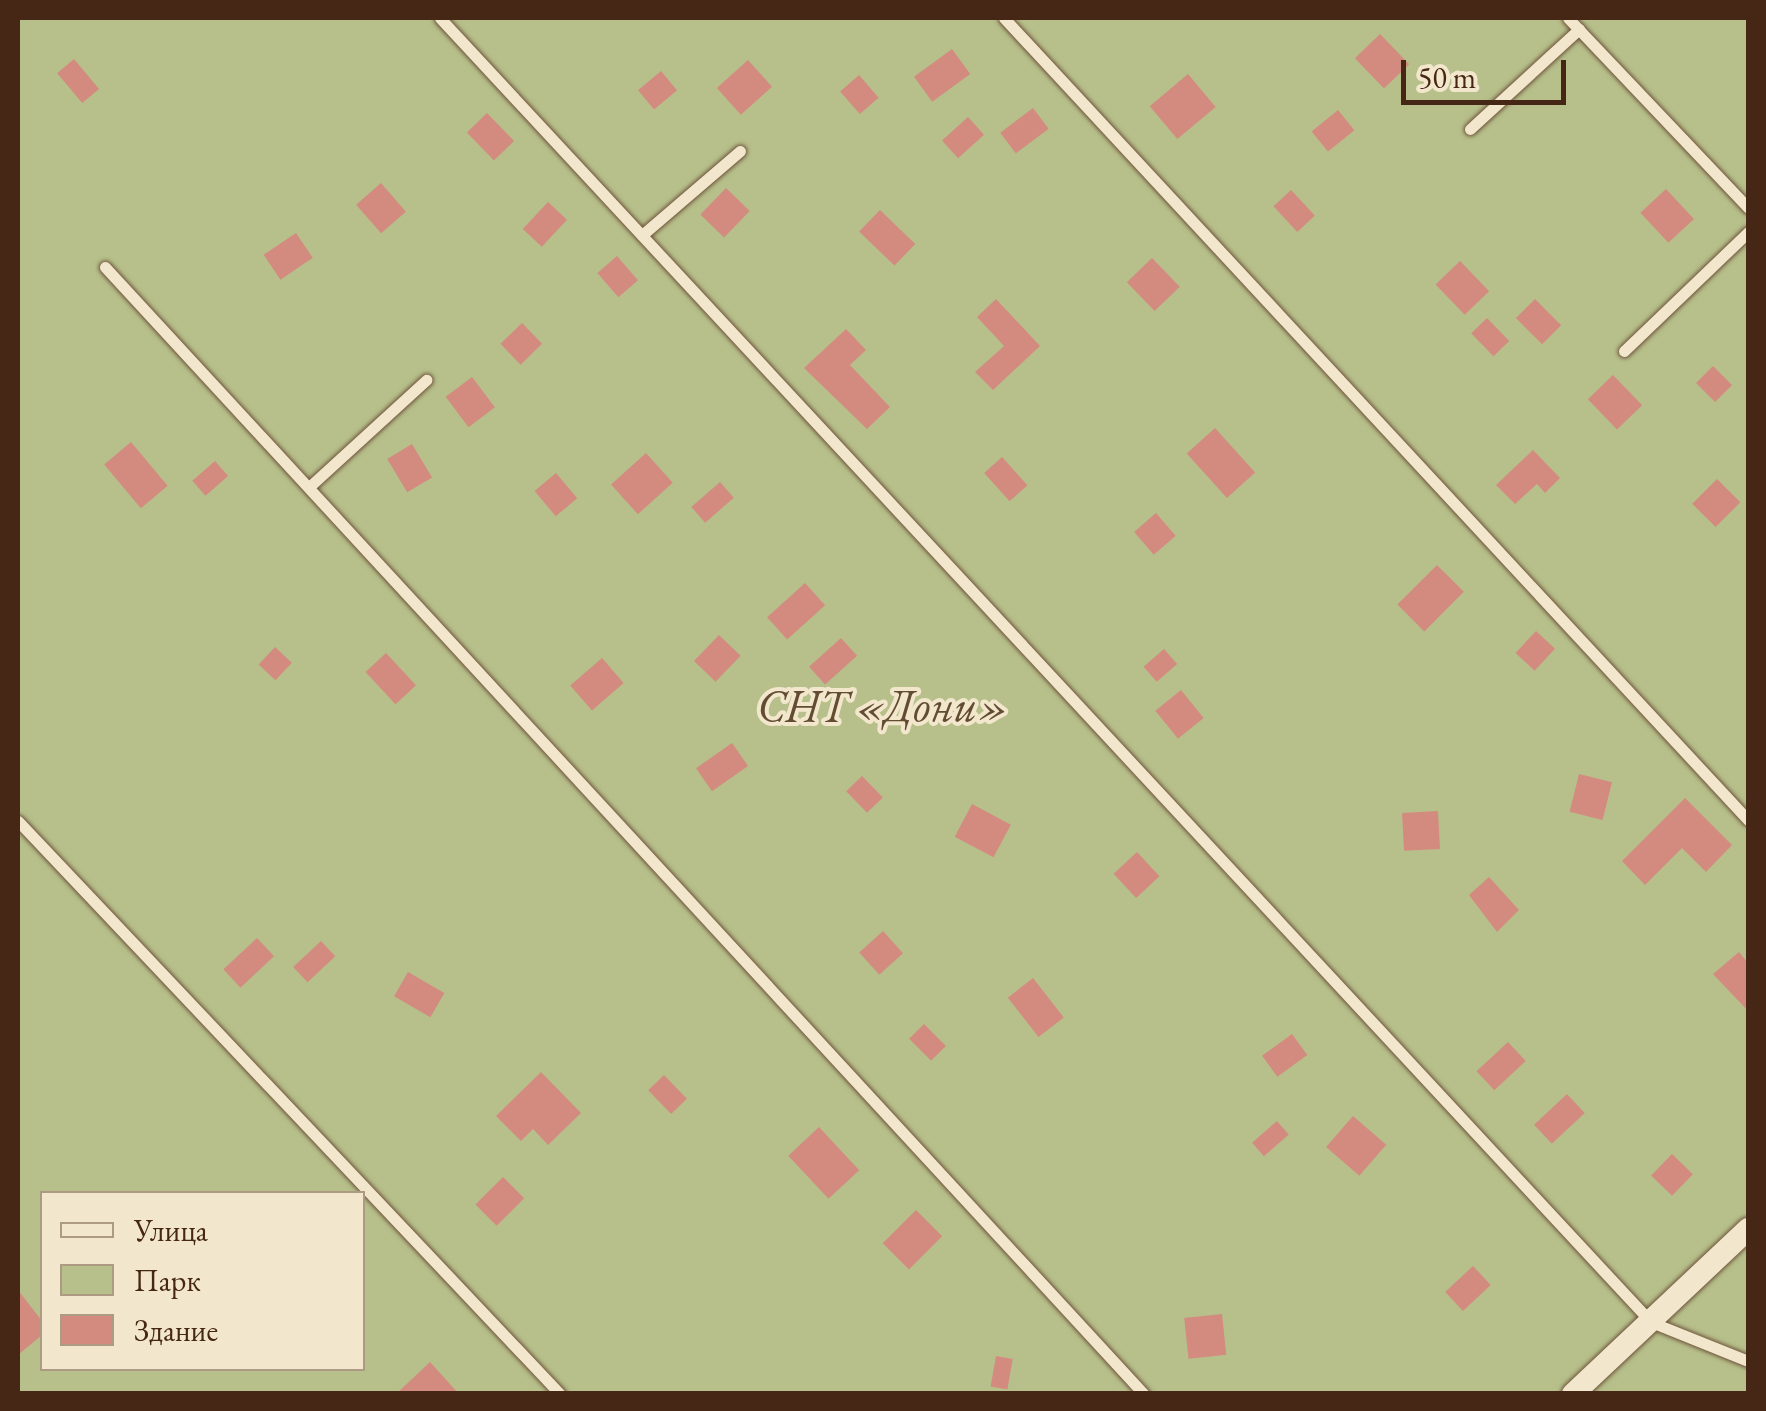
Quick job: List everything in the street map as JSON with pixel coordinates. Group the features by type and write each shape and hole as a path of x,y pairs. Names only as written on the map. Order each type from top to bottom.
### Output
{"street":[{"path":"1573,1394 1748,1230"}],"lane":[{"path":"440,18 1651,1322 1748,1362"},
{"path":"1004,18 1748,820"},
{"path":"1568,18 1748,208"},
{"path":"1470,129 1579,29"},
{"path":"642,235 740,151"},
{"path":"1624,352 1748,232"},
{"path":"105,267 1144,1394"},
{"path":"309,487 426,380"},
{"path":"18,821 560,1394"}],"green space":[{"name":"СНТ «Дони»","path":"18,18 1748,18 1748,1393 18,1393"}],"building":[{"path":"1380,34 1409,64 1384,89 1355,58"},
{"path":"952,49 970,74 932,102 914,77"},
{"path":"74,59 99,89 82,103 57,73"},
{"path":"748,60 772,87 741,115 717,88"},
{"path":"661,71 677,90 654,109 638,90"},
{"path":"1188,74 1216,107 1177,139 1150,106"},
{"path":"859,75 879,98 860,114 840,91"},
{"path":"1033,108 1049,129 1016,153 1000,133"},
{"path":"1338,110 1354,130 1328,152 1312,131"},
{"path":"487,113 514,141 494,161 467,132"},
{"path":"968,117 984,135 958,158 942,140"},
{"path":"381,183 406,212 381,233 356,205"},
{"path":"726,188 750,211 724,238 700,215"},
{"path":"1666,189 1694,219 1668,243 1640,213"},
{"path":"1291,190 1315,216 1297,232 1273,206"},
{"path":"548,202 567,220 542,247 523,229"},
{"path":"880,210 915,244 894,266 859,232"},
{"path":"296,233 313,258 280,280 264,255"},
{"path":"617,256 638,280 618,297 597,273"},
{"path":"1152,258 1180,287 1155,311 1127,282"},
{"path":"1460,261 1489,291 1465,315 1436,285"},
{"path":"996,299 1040,346 993,390 975,372 1004,346 977,317"},
{"path":"1535,299 1561,325 1542,344 1516,318"},
{"path":"1487,318 1509,341 1493,356 1471,333"},
{"path":"522,323 542,344 521,365 500,344"},
{"path":"846,329 866,350 850,365 890,407 867,429 804,368"},
{"path":"1713,366 1732,385 1715,402 1696,383"},
{"path":"1613,375 1642,405 1617,430 1588,399"},
{"path":"472,377 495,407 469,427 446,397"},
{"path":"1215,428 1255,473 1227,498 1187,453"},
{"path":"131,442 168,486 141,508 104,464"},
{"path":"412,444 432,477 407,492 387,459"},
{"path":"1533,450 1560,478 1545,493 1537,484 1515,504 1496,485"},
{"path":"646,453 673,483 638,514 611,484"},
{"path":"1002,457 1027,485 1010,501 984,473"},
{"path":"215,461 228,476 205,496 192,481"},
{"path":"556,473 577,498 556,516 535,491"},
{"path":"1717,479 1740,502 1716,527 1692,504"},
{"path":"720,482 734,498 705,523 691,507"},
{"path":"1156,513 1176,536 1154,555 1134,532"},
{"path":"1437,565 1464,592 1424,631 1397,605"},
{"path":"805,583 825,605 787,639 767,617"},
{"path":"1536,631 1555,649 1535,671 1516,653"},
{"path":"719,635 741,656 716,682 694,661"},
{"path":"841,638 857,656 825,685 809,667"},
{"path":"275,647 292,663 275,680 259,665"},
{"path":"1164,649 1177,664 1157,682 1144,667"},
{"path":"386,653 416,685 396,704 366,672"},
{"path":"602,658 624,683 592,710 570,686"},
{"path":"1181,690 1204,718 1178,739 1155,711"},
{"path":"732,743 748,766 712,791 696,768"},
{"path":"1579,774 1612,782 1603,820 1570,812"},
{"path":"862,776 883,798 867,813 846,791"},
{"path":"1685,798 1732,845 1706,872 1682,848 1645,885 1622,861"},
{"path":"972,804 1011,825 993,857 955,837"},
{"path":"1438,811 1440,849 1404,851 1402,813"},
{"path":"1137,852 1160,876 1136,898 1114,874"},
{"path":"1489,877 1519,910 1497,932 1469,895"},
{"path":"883,931 903,953 879,975 859,952"},
{"path":"257,938 274,956 240,988 223,969"},
{"path":"321,941 335,956 308,982 293,967"},
{"path":"1739,952 1748,963 1748,1011 1713,974"},
{"path":"408,972 444,993 430,1017 394,996"},
{"path":"1033,978 1064,1017 1039,1037 1008,998"},
{"path":"924,1024 946,1046 931,1061 909,1039"},
{"path":"1292,1034 1307,1055 1277,1077 1262,1056"},
{"path":"1508,1042 1526,1061 1494,1090 1477,1071"},
{"path":"541,1072 581,1113 548,1145 533,1129 521,1141 496,1116"},
{"path":"664,1075 687,1099 671,1114 648,1090"},
{"path":"1567,1094 1585,1113 1552,1144 1534,1125"},
{"path":"1353,1116 1386,1145 1359,1176 1326,1147"},
{"path":"1277,1121 1289,1135 1264,1156 1252,1143"},
{"path":"819,1127 859,1170 829,1199 788,1156"},
{"path":"1672,1154 1693,1174 1672,1196 1651,1176"},
{"path":"503,1177 524,1198 497,1226 475,1205"},
{"path":"916,1210 942,1236 909,1269 883,1243"},
{"path":"1473,1266 1491,1285 1463,1311 1445,1292"},
{"path":"18,1290 40,1318 40,1337 18,1355"},
{"path":"1222,1314 1226,1355 1188,1359 1184,1318"},
{"path":"996,1356 1013,1359 1007,1389 991,1387"},
{"path":"430,1362 459,1394 396,1394"}]}
